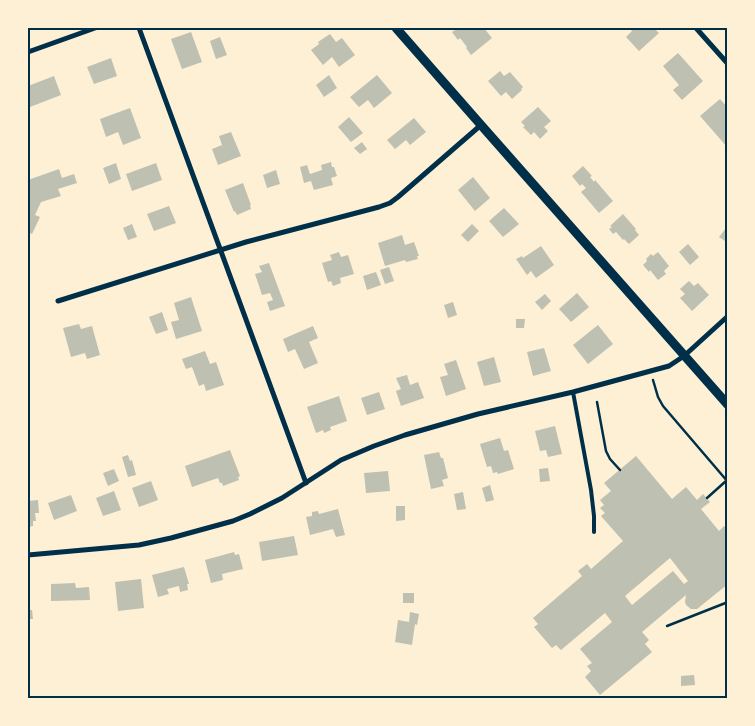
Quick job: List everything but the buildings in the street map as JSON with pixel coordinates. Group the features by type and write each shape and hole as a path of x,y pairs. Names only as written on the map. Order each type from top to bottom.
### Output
{"street":[{"path":"28,52 95,28"},
{"path":"139,28 306,483"},
{"path":"398,28 481,126 728,405"},
{"path":"696,28 728,64"},
{"path":"58,301 269,235 390,202 407,190 481,126"},
{"path":"28,555 139,545 216,526 250,514 282,498 351,455 374,446 478,414 573,392 670,366 684,356 728,316"}],"lane":[{"path":"573,392 591,490 594,532"}],"path":[{"path":"650,371 656,392 663,406 727,482 707,498"},
{"path":"597,402 606,451 610,459 620,470"},
{"path":"667,626 728,602"}]}
